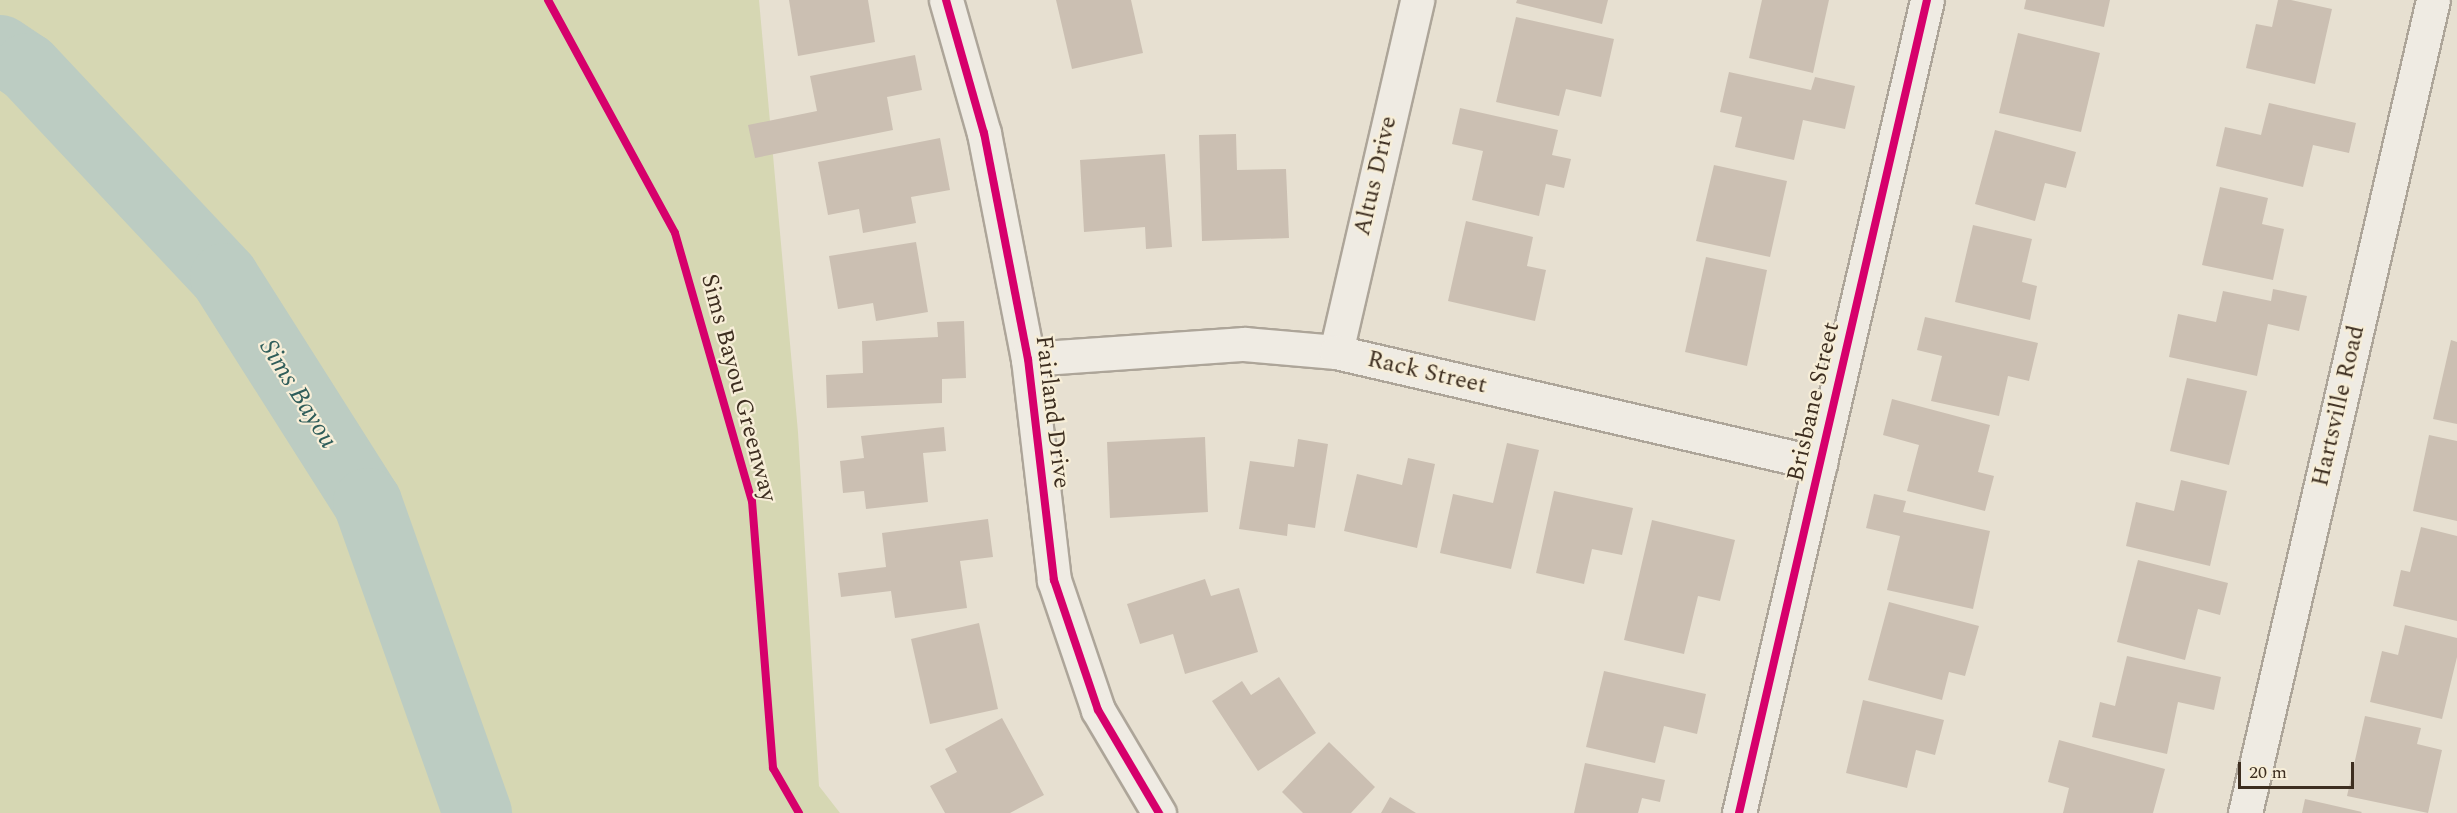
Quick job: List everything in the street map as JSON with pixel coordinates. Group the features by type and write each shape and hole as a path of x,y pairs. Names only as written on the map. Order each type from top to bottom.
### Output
{"street":[{"name":"Fairland Drive","path":"946,0 984,133 1028,359 1054,580 1098,710 1159,813"},
{"name":"Altus Drive","path":"1336,352 1417,0"},
{"name":"Brisbane Street","path":"1739,813 1927,0"},
{"name":"Hartsville Road","path":"2245,813 2433,0"},
{"name":"Rack Street","path":"1028,359 1244,344 1336,352 1820,464"}],"green space":[{"path":"0,0 759,0 798,432 819,786 840,813 0,813"}],"building":[{"path":"789,0 868,0 875,42 798,56"},
{"path":"1056,0 1131,0 1143,53 1072,69"},
{"path":"1517,0 1608,0 1602,24 1516,3"},
{"path":"1762,0 1829,0 1813,73 1749,58"},
{"path":"2026,0 2110,0 2104,27 2024,9"},
{"path":"2278,0 2291,0 2332,9 2315,84 2246,68 2256,24 2272,27"},
{"path":"1516,17 1614,39 1601,97 1566,89 1559,116 1496,102"},
{"path":"2018,33 2100,53 2081,132 1999,113"},
{"path":"915,55 922,90 887,97 893,130 755,158 748,125 817,111 810,76"},
{"path":"1729,72 1811,90 1815,77 1855,86 1845,129 1803,120 1794,160 1735,147 1742,117 1720,112"},
{"path":"2269,103 2356,123 2349,153 2313,145 2303,187 2216,166 2225,127 2261,135"},
{"path":"1460,108 1558,130 1552,155 1571,159 1564,188 1546,184 1539,216 1472,200 1483,151 1452,144"},
{"path":"1995,130 2076,152 2066,188 2045,183 2035,221 1975,204"},
{"path":"1236,134 1237,170 1286,169 1289,238 1202,241 1199,135"},
{"path":"940,138 950,190 911,197 916,223 863,233 859,209 828,215 818,162"},
{"path":"1165,154 1172,247 1146,249 1145,227 1084,232 1080,160"},
{"path":"1714,165 1787,181 1770,257 1696,241"},
{"path":"2220,187 2268,198 2262,224 2284,229 2273,280 2202,265"},
{"path":"1466,221 1533,237 1527,266 1546,270 1535,321 1448,301"},
{"path":"1973,225 2032,239 2022,282 2037,286 2030,320 1955,302"},
{"path":"916,242 928,312 876,321 873,303 838,309 829,256"},
{"path":"1706,257 1767,270 1747,366 1685,352"},
{"path":"2273,289 2307,296 2299,331 2268,324 2257,376 2169,357 2178,314 2216,322 2223,291 2271,301"},
{"path":"1925,317 2038,343 2029,381 2008,376 1999,416 1931,401 1942,356 1917,350"},
{"path":"964,321 966,378 942,379 942,403 827,408 826,375 863,373 862,341 938,337 937,322"},
{"path":"2451,340 2457,342 2457,424 2433,419"},
{"path":"2187,378 2247,391 2229,465 2170,451"},
{"path":"1892,399 1990,425 1978,472 1994,476 1985,511 1907,491 1919,445 1883,435"},
{"path":"944,427 946,451 923,453 928,502 866,509 864,491 843,493 840,461 864,458 861,436"},
{"path":"2429,435 2457,441 2457,521 2413,511"},
{"path":"1205,437 1208,512 1110,518 1107,442"},
{"path":"1298,439 1328,444 1315,528 1288,524 1287,536 1239,529 1250,461 1294,467"},
{"path":"1507,443 1539,450 1511,569 1440,553 1453,494 1493,503"},
{"path":"1408,458 1435,464 1417,548 1344,531 1357,474 1402,485"},
{"path":"2181,480 2227,491 2210,566 2126,546 2136,502 2174,511"},
{"path":"1554,491 1633,508 1622,555 1592,549 1584,584 1536,573"},
{"path":"1874,494 1906,501 1903,512 1990,531 1973,609 1887,590 1900,536 1866,528"},
{"path":"988,519 993,557 960,561 967,608 895,618 891,591 841,597 838,573 886,567 882,533"},
{"path":"1652,520 1735,540 1720,601 1698,596 1684,654 1624,640"},
{"path":"2421,527 2457,536 2457,621 2393,606 2401,570 2410,572"},
{"path":"2138,560 2228,583 2220,615 2198,609 2185,660 2117,642"},
{"path":"1205,579 1211,596 1239,588 1258,652 1185,674 1173,634 1140,644 1127,604"},
{"path":"1889,602 1979,626 1965,676 1949,672 1942,700 1868,680"},
{"path":"979,623 998,709 930,724 911,639"},
{"path":"2405,625 2457,638 2457,657 2442,719 2370,702 2382,651 2398,655"},
{"path":"2127,656 2221,677 2214,710 2178,702 2167,754 2092,737 2100,702 2115,706"},
{"path":"1604,671 1706,694 1697,734 1664,726 1655,763 1586,747"},
{"path":"1279,677 1316,733 1258,771 1212,701 1242,681 1251,695"},
{"path":"1863,700 1944,720 1935,755 1916,750 1907,788 1846,773"},
{"path":"2365,716 2421,728 2417,744 2442,750 2428,813 2347,796"},
{"path":"1002,718 1044,795 1010,813 945,813 930,786 957,772 945,749"},
{"path":"2059,740 2165,769 2153,813 2063,813 2069,788 2048,782"},
{"path":"1329,742 1375,787 1351,813 1303,813 1282,792"},
{"path":"1585,763 1665,780 1660,802 1642,798 1638,813 1574,813"},
{"path":"1390,797 1416,813 1381,813"},
{"path":"2305,799 2362,812 2302,813"}],"waterway":[{"name":"Sims Bayou","path":"0,49 27,67 224,277 367,502 477,813"}],"cycle path":[{"name":"Sims Bayou Greenway","path":"548,0 675,233 752,501 773,768 799,813"},
{"path":"946,0 984,133 1028,359 1054,580 1098,710 1159,813"},
{"path":"1739,813 1927,0"}]}
